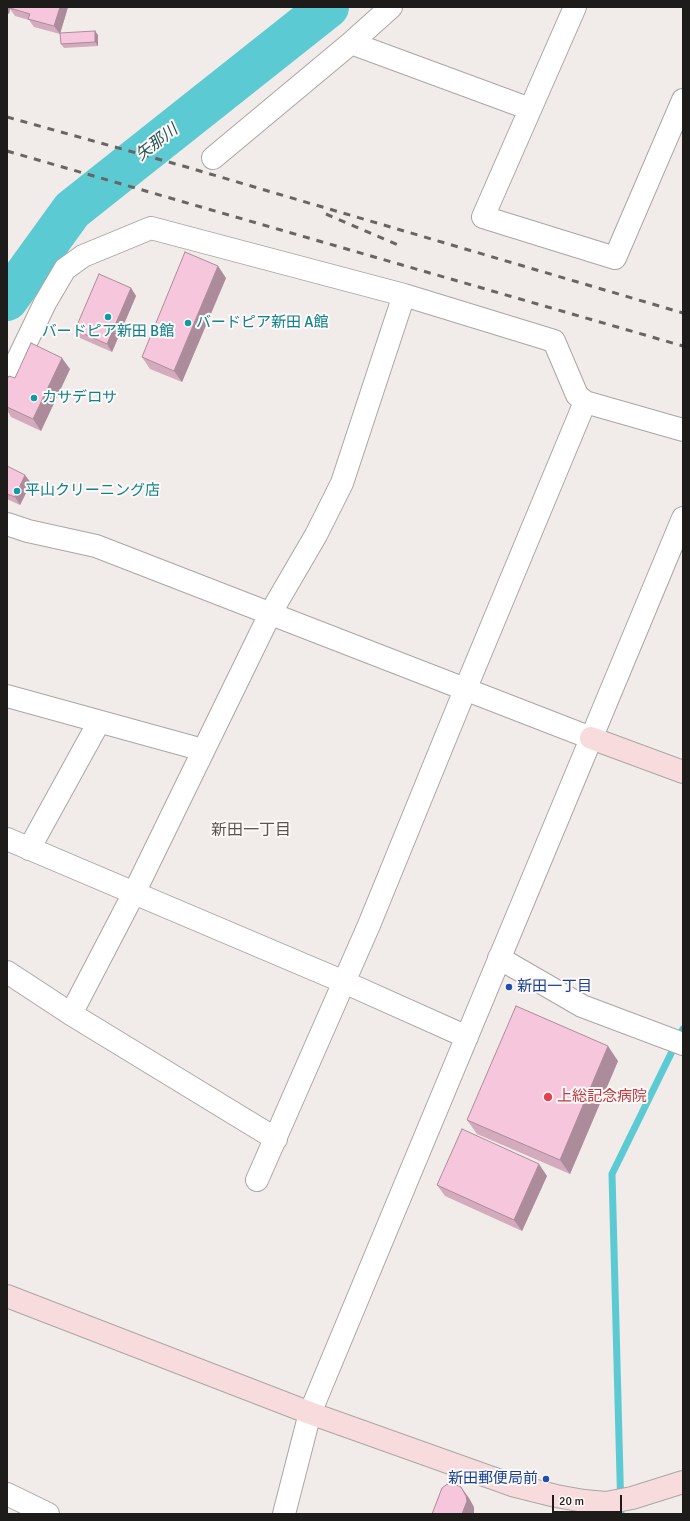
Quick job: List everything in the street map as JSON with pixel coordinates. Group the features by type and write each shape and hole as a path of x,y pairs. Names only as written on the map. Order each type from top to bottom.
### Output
{"street":[{"path":"213,158 351,43 390,7"},
{"path":"575,7 482,217 615,258 683,100"},
{"path":"351,43 530,109"},
{"path":"7,382 45,303 65,269 83,256 151,228 404,295 554,341 577,395 585,402 683,430"},
{"path":"71,1014 134,893 270,614 316,535 342,483 404,295"},
{"path":"257,1180 369,925 585,402"},
{"path":"284,1514 310,1413 683,518"},
{"path":"7,524 28,532 96,546 465,690 683,772"},
{"path":"7,696 203,750"},
{"path":"29,849 99,722"},
{"path":"7,839 344,982 467,1037"},
{"path":"499,958 582,1006 683,1044"},
{"path":"7,972 71,1014 276,1139"},
{"path":"7,1296 310,1413 512,1484 556,1496 606,1503 632,1498 683,1482"},
{"path":"7,1494 48,1514"}],"building":[{"path":"10,7 60,7 54,26 28,19 30,14"},
{"path":"95,31 95,42 61,44 60,33"},
{"name":"バードピア新田 A館","path":"185,252 218,266 174,371 142,357"},
{"name":"バードピア新田 B館","path":"99,274 131,288 107,344 75,330"},
{"path":"31,343 62,358 33,419 7,407 7,379 9,376 15,378"},
{"path":"7,466 25,475 15,497 7,494"},
{"name":"上総記念病院","path":"516,1006 608,1046 560,1160 467,1120"},
{"path":"462,1129 539,1164 514,1220 437,1185"},
{"path":"452,1483 461,1487 466,1496 467,1501 462,1514 432,1514 442,1488"}],"waterway":[{"name":"矢那川","path":"7,300 72,210 328,7"},
{"path":"621,1514 612,1174 683,1029"}],"railway":[{"path":"7,117 183,166 683,313"},
{"path":"7,151 683,346"},
{"path":"326,214 403,247"}],"place":[{"name":"バードピア新田 B館","path":"108,317"},
{"name":"バードピア新田 A館","path":"188,323"},
{"name":"カサデロサ","path":"34,398"},
{"name":"平山クリーニング店","path":"17,491"},
{"name":"新田一丁目","path":"509,987"},
{"name":"上総記念病院","path":"548,1097"},
{"name":"新田郵便局前","path":"546,1479"}],"district":[{"name":"新田一丁目","path":"251,831"}]}
